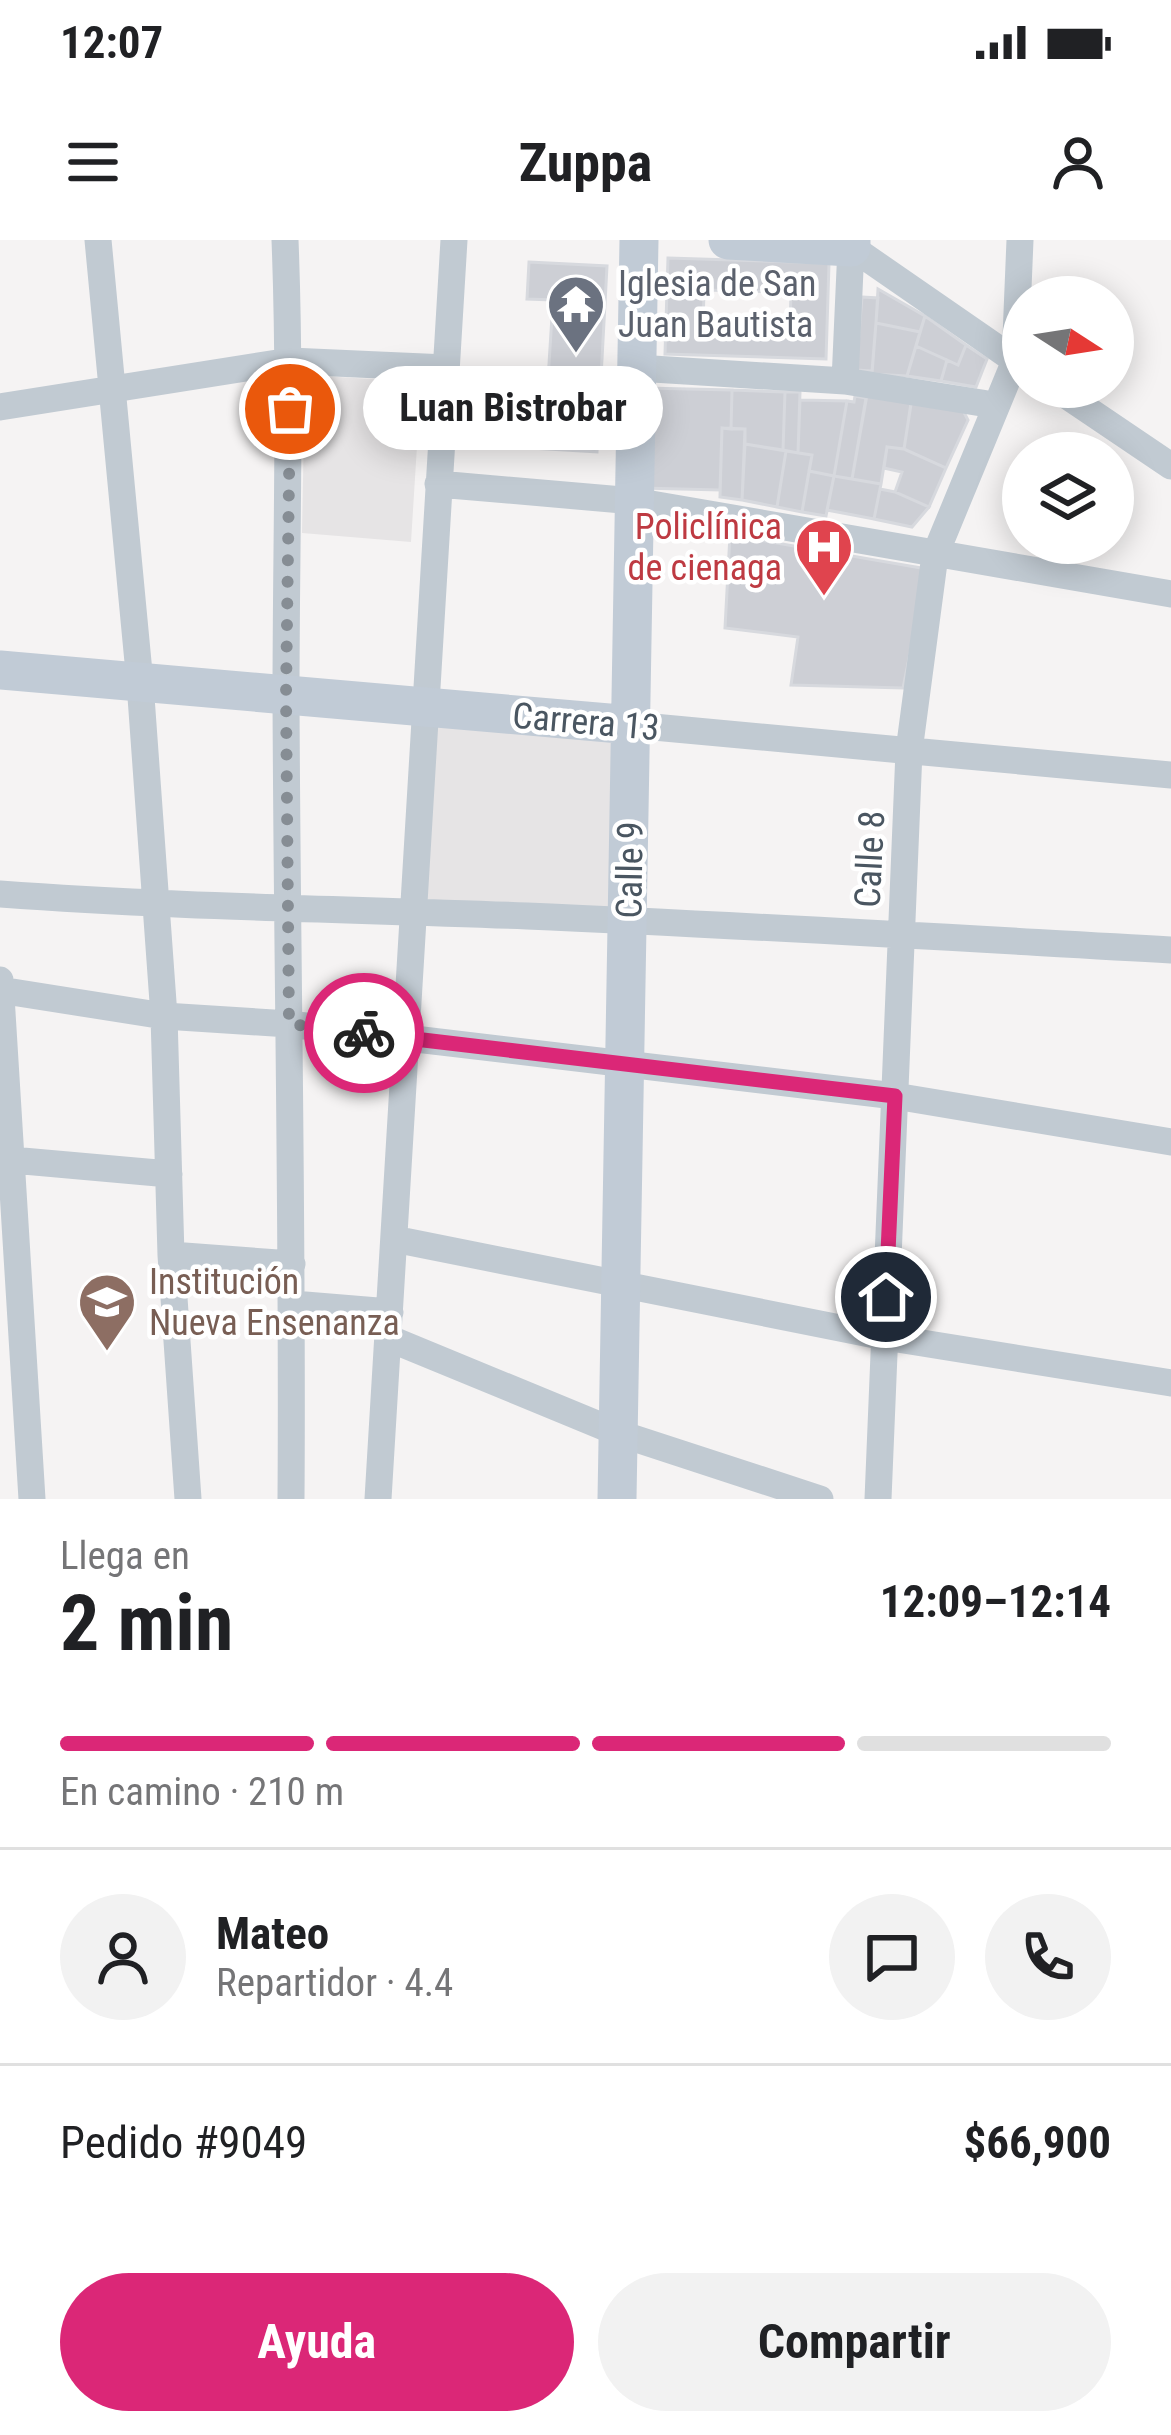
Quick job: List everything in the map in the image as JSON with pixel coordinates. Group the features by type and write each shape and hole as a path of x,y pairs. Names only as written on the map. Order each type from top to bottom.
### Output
{"street":[{"path":"98,240 140,683 164,1016 171,1255 188,1499"},
{"path":"285,240 290,361 286,695 291,1499"},
{"path":"378,1499 454,240"},
{"name":"Calle 9","path":"617,1499 639,240"},
{"path":"728,240 848,242 1002,351"},
{"name":"Calle 8","path":"1020,240 1020,276"},
{"path":"845,381 848,242"},
{"path":"0,407 290,361 446,368"},
{"path":"637,368 845,381 994,405"},
{"name":"Calle 8","path":"878,1499 909,751 935,555 1002,392"},
{"path":"1085,408 1171,466"},
{"path":"438,484 634,501 1171,594"},
{"name":"Carrera 13","path":"0,670 1171,775"},
{"path":"0,894 156,905 628,920 1171,950"},
{"path":"0,980 4,1160 32,1499"},
{"path":"0,990 164,1016 289,1024 895,1096 1171,1142"},
{"path":"4,1160 169,1174"},
{"path":"394,1239 885,1337 1171,1383"},
{"path":"171,1255 292,1264"},
{"path":"293,1304 389,1325 621,1434 820,1499"}],"shaded area":[{"path":"305,375 421,382 411,542 302,533"},
{"path":"431,723 623,742 619,911 422,903"}],"building":[{"path":"668,258 829,263 826,359 665,354","holes":["704,290 791,292 790,329 703,326"]},
{"name":"Iglesia de San Juan Bautista","path":"529,262 607,266 597,452 515,447 516,410 546,412 553,300 527,299"},
{"path":"878,289 925,316 920,332 876,323"},
{"path":"862,297 878,298 872,371 856,370"},
{"path":"925,316 966,345 958,365 916,346"},
{"path":"876,323 920,332 907,376 872,374"},
{"path":"966,345 987,359 976,387 941,381 947,360 958,365"},
{"path":"916,346 947,360 941,381 907,376"},
{"path":"644,388 732,390 731,429 722,428 720,490 642,488"},
{"path":"732,390 785,392 783,450 745,444 745,429 731,429"},
{"path":"785,392 800,392 798,453 783,450"},
{"path":"867,395 911,403 904,449 887,447 881,484 852,479"},
{"path":"855,396 866,398 852,479 834,476 847,401 854,402"},
{"path":"912,398 959,403 968,420 946,468 904,449"},
{"path":"800,400 847,401 834,476 809,471 812,455 798,453"},
{"path":"722,428 745,429 742,500 720,497"},
{"path":"745,444 786,451 777,507 742,500"},
{"path":"887,447 904,449 946,468 929,507 895,492 902,472 884,468"},
{"path":"786,451 812,455 802,512 777,507"},
{"path":"809,471 834,476 826,516 802,512"},
{"path":"834,476 881,484 874,519 827,510"},
{"path":"880,489 929,507 912,527 874,519"},
{"name":"Policlínica de cienaga","path":"730,535 927,569 903,688 791,685 798,637 725,628"}],"way so far":[{"path":"290,409 289,1024 364,1033"}],"place":[{"name":"Iglesia de San Juan Bautista","path":"576,355"},
{"name":"Luan Bistrobar","path":"290,409"},
{"name":"Policlínica de cienaga","path":"824,598"},
{"name":"Institución Nueva Ensenanza","path":"107,1353"}],"route":[{"path":"364,1033 895,1096 886,1297"}]}
